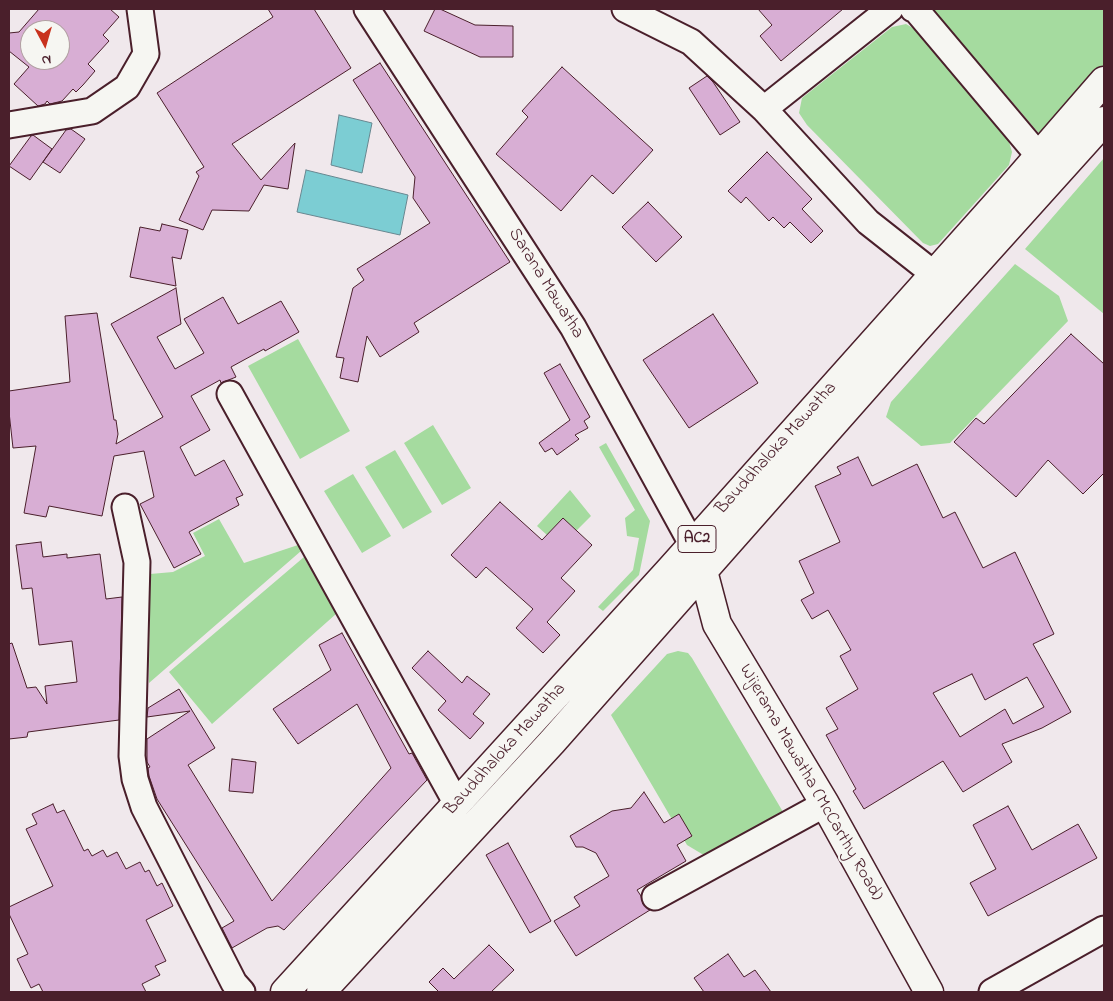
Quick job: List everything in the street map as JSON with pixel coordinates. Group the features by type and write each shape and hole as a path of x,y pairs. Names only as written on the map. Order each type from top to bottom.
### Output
{"main road":[{"name":"Bauddhaloka Mawatha","path":"321,992 552,742 921,324 1049,164 1104,81"},
{"name":"Bauddhaloka Mawatha","path":"285,992 457,804 934,274 1049,164 1104,121"},
{"name":"Wijerama Mawatha (McCarthy Road)","path":"703,571 717,624 825,804 928,992"}],"street":[{"path":"9,124 92,110 127,87 146,54 140,9"},
{"name":"Sarana Mawatha","path":"367,9 573,327 692,544 703,571"},
{"path":"625,9 691,42 764,109 868,222 934,274"},
{"path":"764,109 890,9"},
{"path":"913,9 916,10 1049,164"},
{"path":"230,394 457,804"},
{"path":"125,507 137,562 132,756 134,779 144,807 234,983 242,992"},
{"path":"655,898 825,804"},
{"path":"992,992 1104,929"}],"green space":[{"path":"929,9 1104,9 1104,72 1042,137"},
{"path":"906,24 913,28 1008,138 1012,152 1009,165 938,244 930,246 923,243 807,125 799,113 802,98 892,27"},
{"path":"1104,158 1104,314 1025,249"},
{"path":"1015,264 1059,296 1068,321 950,443 921,446 886,417 891,402"},
{"path":"298,339 350,431 300,459 248,366"},
{"path":"433,425 471,488 442,505 404,443"},
{"path":"606,443 650,521 639,575 603,611 598,607 633,570 639,538 627,536 625,518 635,510 599,447"},
{"path":"395,450 432,512 403,529 365,467"},
{"path":"353,474 391,536 362,553 324,491"},
{"path":"570,490 591,516 576,531 547,535 537,526"},
{"path":"219,519 244,563 298,545 301,551 149,683 150,574 173,572 205,556 193,533"},
{"path":"304,557 336,614 212,724 169,672"},
{"path":"678,651 688,653 692,658 786,817 711,855 702,854 687,845 611,715 667,654"}],"water":[{"path":"339,115 372,123 362,173 331,165"},
{"path":"306,170 408,195 400,235 297,212"}],"building":[{"path":"39,9 110,9 119,17 103,35 109,41 88,64 95,71 76,92 73,89 62,101 50,104 47,101 45,104 38,106 14,84 26,70 70,70 70,20 29,20"},
{"path":"268,9 314,9 351,68 232,144 261,180 295,143 288,189 264,185 249,211 212,210 203,230 179,220 199,176 196,172 204,167 157,93 273,17"},
{"path":"435,9 440,9 475,25 513,26 513,57 480,57 424,31"},
{"path":"758,9 843,9 781,61 760,36 772,25"},
{"path":"20,31 20,60 9,51 9,33"},
{"path":"380,63 510,262 414,323 419,332 380,357 367,336 358,382 340,378 344,358 336,357 353,288 364,280 357,269 430,223 413,198 415,177 353,80"},
{"path":"562,67 653,150 613,194 592,175 561,211 496,154 528,117 522,111"},
{"path":"707,76 740,122 720,135 689,88"},
{"path":"71,129 85,139 60,173 43,162 66,130"},
{"path":"33,135 52,149 30,180 9,166"},
{"path":"767,152 812,199 802,209 823,231 811,243 790,222 784,228 773,217 769,221 746,197 741,203 728,191"},
{"path":"648,202 682,237 656,262 622,227"},
{"path":"162,224 188,230 181,259 172,257 176,286 130,277 140,227 160,231"},
{"path":"176,288 181,324 157,337 175,369 204,353 184,319 223,297 238,324 281,301 299,332 231,367 236,377 221,383 220,380 191,396 210,430 180,447 195,476 224,460 243,495 236,498 239,505 189,532 201,554 174,568 140,504 154,497 144,451 114,456 102,516 49,506 46,517 24,513 36,446 13,448 9,391 70,382 65,316 97,313 114,420 116,420 118,434 116,444 163,417 111,324"},
{"path":"713,314 758,383 689,428 643,360"},
{"path":"1071,334 1104,364 1104,473 1083,494 1048,460 1016,497 954,442 976,418 984,424"},
{"path":"560,364 590,417 584,421 588,428 575,435 579,439 557,455 552,448 545,452 539,443 570,420 544,373"},
{"path":"858,457 872,486 917,464 943,518 955,512 983,568 1015,552 1054,634 1033,644 1071,712 1042,728 1002,744 1012,762 963,792 943,761 864,809 853,791 856,789 826,735 838,729 826,708 858,689 840,656 851,650 828,610 812,619 801,600 814,593 799,561 840,542 815,486 841,474 837,467","holes":["972,674 985,700 1027,677 1044,707 1013,724 1005,709 960,737 933,693"]},
{"path":"500,502 542,540 563,518 592,545 561,578 575,591 547,622 560,635 543,653 516,628 533,609 486,567 476,578 451,555"},
{"path":"41,542 43,557 67,554 67,558 100,554 106,599 122,597 119,720 28,732 27,737 9,739 9,644 12,643 27,688 36,687 47,704 45,686 77,682 72,641 39,645 32,588 22,589 16,545"},
{"path":"342,633 409,754 412,753 427,780 284,930 278,926 267,928 232,948 222,928 234,921 157,799 149,776 147,739 190,711 147,717 148,708 179,689 215,748 188,765 272,901 391,768 357,704 298,744 273,709 331,670 319,645"},
{"path":"428,651 462,683 467,676 490,694 473,714 484,723 470,739 438,710 446,701 412,668"},
{"path":"232,759 256,762 253,793 229,791"},
{"path":"644,792 664,823 679,814 692,836 677,845 686,861 637,890 643,904 650,910 576,956 554,921 580,906 574,897 609,876 596,853 583,847 576,847 570,836 612,811 631,808"},
{"path":"53,804 57,813 64,810 84,851 88,849 92,856 103,850 107,857 117,852 126,869 140,862 145,872 149,870 157,886 162,883 173,906 146,920 166,961 155,966 160,975 142,984 146,992 43,992 39,984 31,988 17,959 28,954 9,914 9,907 53,886 26,829 37,824 32,814"},
{"path":"1008,806 1032,850 1078,824 1097,858 988,916 970,883 996,869 973,825"},
{"path":"508,843 551,921 530,933 486,855"},
{"path":"489,945 514,970 491,992 439,992 429,982 443,968 454,979"},
{"path":"728,954 744,977 755,970 771,992 704,992 694,978"}]}
